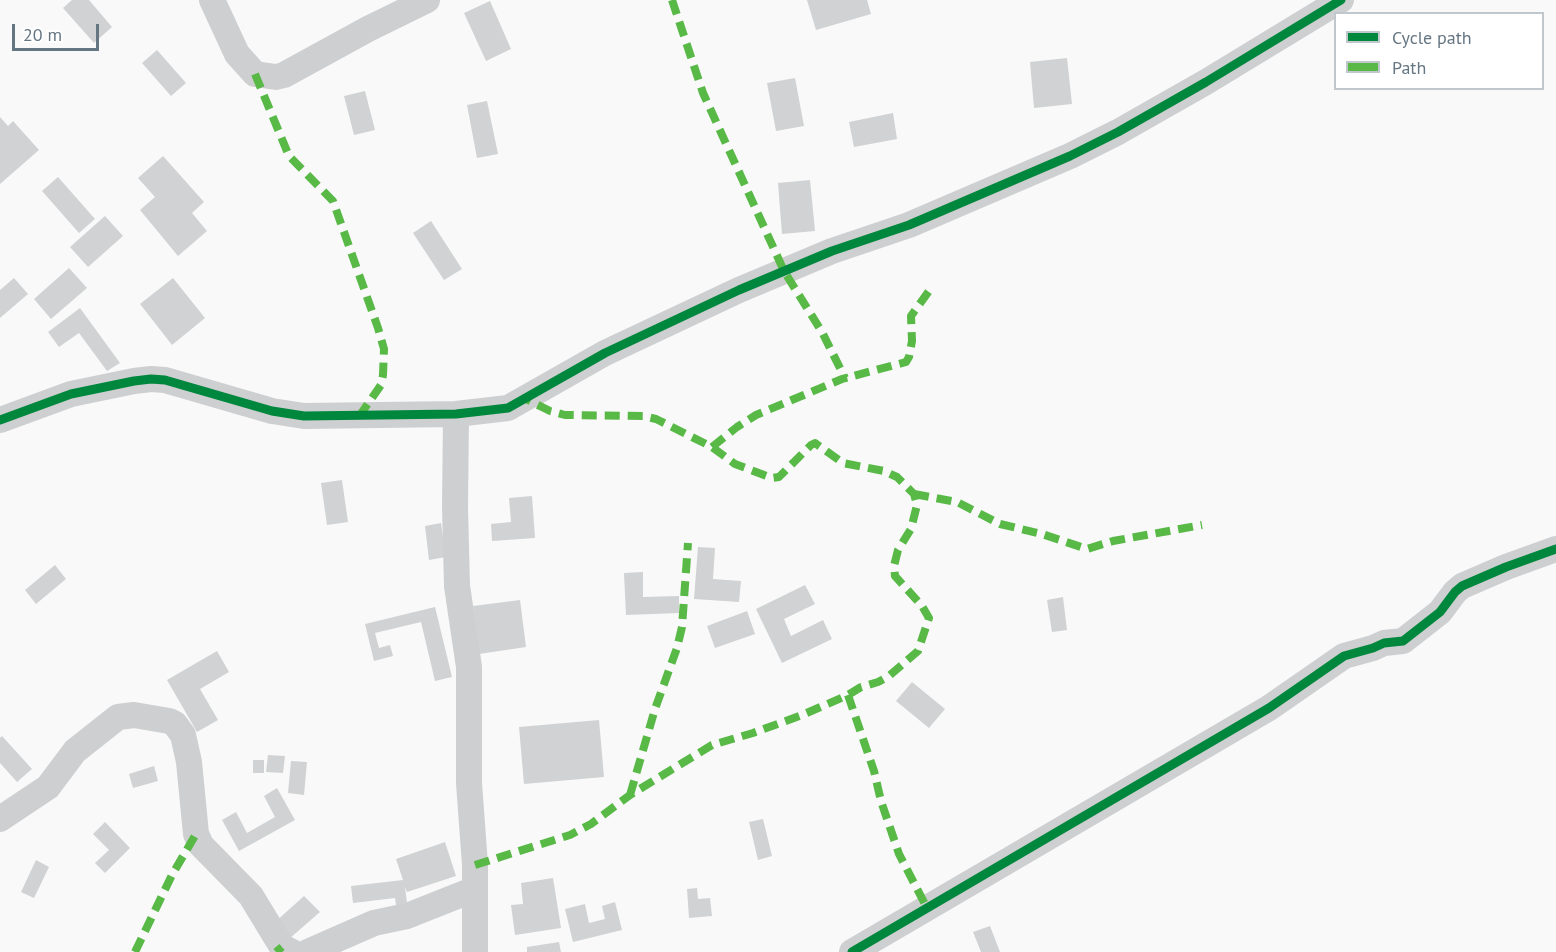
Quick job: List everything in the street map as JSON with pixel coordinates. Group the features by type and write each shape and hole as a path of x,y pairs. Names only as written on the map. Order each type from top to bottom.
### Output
{"street":[{"path":"212,0 237,54 255,74 276,77 284,75 427,0"},
{"path":"0,420 71,394 151,379 165,380 272,411 304,416 456,414 508,408 605,353 739,290 832,251 909,225 1070,156 1118,132 1206,82 1341,0"},
{"path":"456,414 457,575 469,667 469,783 475,865 474,952"},
{"path":"852,952 1269,708 1344,656 1384,643 1403,641 1440,612 1462,586 1556,549"},
{"path":"0,819 48,787 75,751 118,717 134,715 169,721 175,724 183,735 189,762 196,834 201,845 251,896 282,947 292,952"},
{"path":"308,952 374,923 408,916 475,889"}],"building":[{"path":"72,0 89,0 112,27 94,43 63,8"},
{"path":"807,0 867,0 871,14 816,30"},
{"path":"490,1 511,49 486,61 464,13"},
{"path":"157,50 186,83 171,96 142,63"},
{"path":"1067,58 1072,104 1034,108 1030,62"},
{"path":"795,78 804,126 776,131 767,83"},
{"path":"365,91 375,130 354,135 344,96"},
{"path":"487,101 498,154 477,158 467,105"},
{"path":"893,113 897,139 854,147 849,122"},
{"path":"0,117 8,126 13,121 39,150 0,184"},
{"path":"163,156 204,202 192,213 207,231 178,256 140,210 155,197 138,178"},
{"path":"58,177 95,219 79,233 42,191"},
{"path":"810,180 815,231 782,234 778,183"},
{"path":"105,216 123,236 88,267 70,247"},
{"path":"431,221 462,269 444,280 413,233"},
{"path":"69,268 87,288 51,319 34,299"},
{"path":"14,278 28,294 0,318 0,290"},
{"path":"173,278 205,318 172,345 140,304"},
{"path":"80,308 120,363 107,371 79,333 59,347 48,332"},
{"path":"342,480 348,522 327,525 321,483"},
{"path":"532,496 535,538 492,541 491,524 511,522 509,498"},
{"path":"441,523 446,557 429,560 425,526"},
{"path":"698,547 715,548 713,579 741,581 739,602 694,599"},
{"path":"55,565 66,579 36,604 25,590"},
{"path":"643,572 643,597 679,596 679,613 626,615 624,573"},
{"path":"805,585 815,604 784,619 791,636 823,620 832,639 782,663 756,609"},
{"path":"1063,597 1067,630 1052,632 1047,600"},
{"path":"520,600 526,647 479,654 473,606"},
{"path":"435,607 452,677 435,681 421,622 375,633 379,648 390,645 393,656 374,661 365,624"},
{"path":"747,611 755,634 715,648 707,626"},
{"path":"217,651 229,672 200,689 218,720 197,732 167,680"},
{"path":"912,682 945,709 929,728 896,701"},
{"path":"599,720 604,777 524,784 519,727"},
{"path":"2,736 32,769 17,782 0,763 0,738"},
{"path":"268,755 285,756 283,773 266,772"},
{"path":"253,760 264,760 264,773 253,773"},
{"path":"291,761 307,762 304,795 288,793"},
{"path":"154,766 158,781 133,788 129,774"},
{"path":"277,788 295,820 239,851 222,820 236,812 247,833 275,817 264,796"},
{"path":"763,819 772,856 758,860 749,822"},
{"path":"105,822 130,848 105,873 95,863 109,850 93,834"},
{"path":"445,842 456,876 407,892 405,887 408,911 397,912 395,898 353,903 351,886 403,880 396,859"},
{"path":"36,860 49,867 34,898 21,892"},
{"path":"553,878 561,928 515,935 511,905 523,904 521,883"},
{"path":"697,888 698,899 710,898 712,916 689,918 687,889"},
{"path":"304,896 320,912 289,939 274,923"},
{"path":"615,902 622,930 573,942 565,909 585,904 589,923 605,919 602,906"},
{"path":"990,926 1000,952 981,952 973,932"},
{"path":"559,942 561,952 527,952 527,947"}],"marked path":[{"path":"672,0 703,93 784,271 822,332 845,378"},
{"path":"255,74 289,156 333,201 378,328 384,349 381,385 360,415"},
{"path":"712,447 756,415 842,379 906,362 912,341 911,316 929,291"},
{"path":"475,865 570,835 591,824 630,795 712,745 802,715 861,687 878,682 889,676 918,651 929,618 922,606 895,576 894,566 898,550 911,529 917,505 914,494 897,477 884,471 843,463 815,443 779,477 772,478 735,464 712,447 656,419 643,416 565,415 550,411 526,399"},
{"path":"914,494 957,502 1000,524 1042,534 1087,549 1113,541 1202,525"},
{"path":"630,795 682,627 688,543"},
{"path":"848,695 899,854 927,908"},
{"path":"135,952 172,875 196,834"},
{"path":"276,952 282,947"}],"cycle path":[{"path":"0,420 71,394 151,379 165,380 272,411 304,416 456,414 508,408 605,353 739,290 832,251 909,225 1070,156 1118,132 1206,82 1341,0"},
{"path":"852,952 1269,708 1344,656 1384,643 1403,641 1440,612 1462,586 1556,549"}]}
